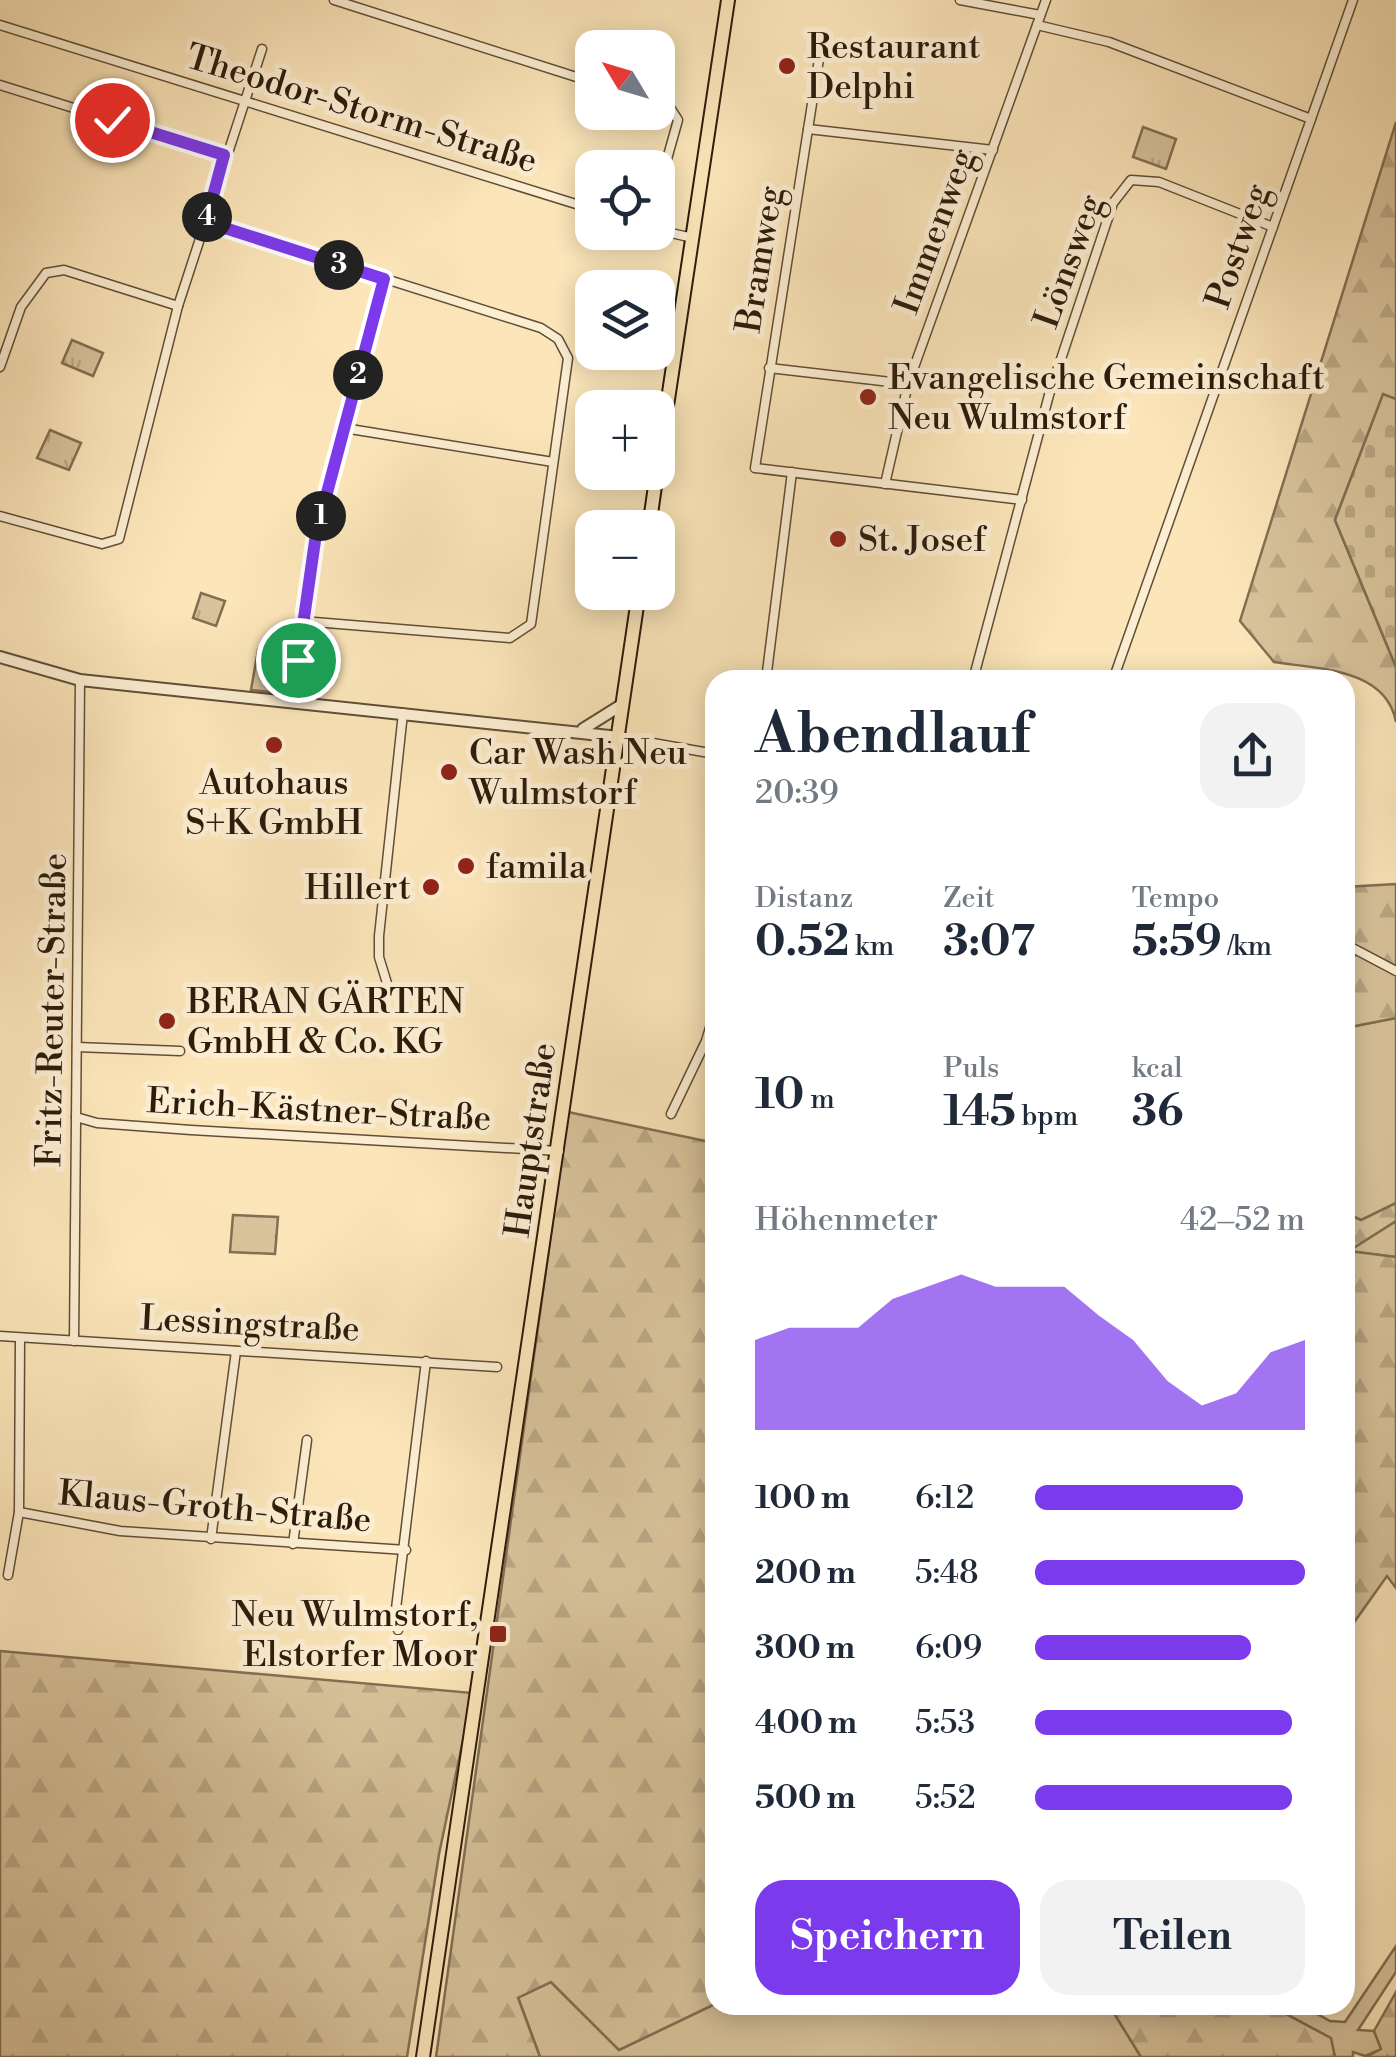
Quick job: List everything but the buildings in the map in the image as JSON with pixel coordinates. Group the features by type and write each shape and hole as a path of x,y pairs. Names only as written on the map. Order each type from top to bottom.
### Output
{"main road":[{"path":"669,390 728,0"},
{"name":"Hauptstraße","path":"423,2057 637,610"}],"street":[{"path":"334,0 575,77"},
{"path":"960,0 1040,15"},
{"name":"Immenweg","path":"886,484 908,384 1046,0"},
{"name":"Postweg","path":"1117,670 1353,0"},
{"name":"Theodor-Storm-Straße","path":"0,25 575,204"},
{"path":"1037,25 1109,42 1311,119"},
{"path":"0,516 102,544 120,539 178,306 224,155 262,48"},
{"name":"Bramweg","path":"792,472 755,468 818,59"},
{"path":"0,85 224,155"},
{"path":"670,150 678,120 675,115"},
{"path":"808,129 993,150"},
{"name":"Lönsweg","path":"976,670 1050,395 1113,203 1132,180 1159,182 1273,227"},
{"path":"206,222 541,328 558,338 568,358 552,462 537,608 531,624 510,638 302,621"},
{"path":"675,234 693,238"},
{"path":"0,367 21,307 46,273 64,270 178,306"},
{"path":"293,701 316,534 384,279"},
{"path":"769,368 908,384"},
{"path":"344,428 552,462"},
{"path":"767,670 792,472 1022,500"},
{"path":"0,656 80,680 577,731 705,752"},
{"name":"Fritz-Reuter-Straße","path":"74,1341 80,680"},
{"path":"577,731 601,722 624,703"},
{"path":"390,993 379,956 379,936 403,713"},
{"path":"1355,949 1396,971"},
{"path":"671,1114 705,1042"},
{"path":"77,1047 180,1051"},
{"name":"Erich-Kästner-Straße","path":"76,1117 97,1123 191,1130 559,1151"},
{"name":"Lessingstraße","path":"0,1336 497,1367"},
{"name":"Klaus-Groth-Straße","path":"8,1575 19,1512 20,1338"},
{"path":"212,1539 236,1351"},
{"name":"Klaus-Groth-Straße","path":"398,1630 395,1616 426,1361"},
{"path":"293,1544 307,1440"},
{"name":"Klaus-Groth-Straße","path":"19,1512 120,1531 406,1550"}],"green space":[{"path":"1396,122 1396,399 1383,395 1335,520 1396,667 1396,722 1390,704 1379,691 1355,677 1355,670 1274,662 1240,621"},
{"path":"1143,127 1176,139 1166,169 1133,157"},
{"path":"72,340 103,353 93,376 62,363"},
{"path":"1383,394 1396,399 1396,667 1335,520"},
{"path":"50,430 81,443 69,470 37,458"},
{"path":"201,593 225,601 216,626 193,618"},
{"path":"258,650 293,661 289,694 251,690"},
{"path":"1396,884 1396,1018 1355,1026 1355,955 1360,952 1355,949 1355,886"},
{"path":"1396,1018 1396,1203 1361,1220 1355,1217 1355,1026"},
{"path":"568,1112 705,1141 705,2009 619,2050 551,1982 518,1998 540,2057 436,2057"},
{"path":"1396,1203 1396,1221 1355,1247 1355,1217 1361,1220"},
{"path":"233,1215 278,1217 275,1254 230,1252"},
{"path":"1396,1221 1396,1257 1355,1252 1355,1246"},
{"path":"1355,1252 1396,1257 1396,1588 1387,1576 1355,1621"},
{"path":"0,1651 473,1693 439,1854 407,2057 0,2057"},
{"path":"1396,1946 1396,1972 1358,2030 1374,2031 1382,2049 1365,2056 1353,2052 1353,2057 1335,2057 1330,2038 1287,2015 1319,2015 1345,2022 1350,2015 1355,2015 1355,2007"},
{"path":"551,1982 619,2050 705,2009 705,2015 1115,2015 1141,2057 540,2057 518,1997"},
{"path":"1396,1992 1396,2057 1366,2057 1381,2049 1374,2031"},
{"path":"1115,2015 1288,2015 1331,2038 1335,2057 1141,2057"}],"place":[{"name":"Restaurant Delphi","path":"787,66"},
{"name":"Evangelische Gemeinschaft Neu Wulmstorf","path":"868,397"},
{"name":"St. Josef","path":"838,539"},
{"name":"Autohaus S+K GmbH","path":"274,745"},
{"name":"Car Wash Neu Wulmstorf","path":"449,772"},
{"name":"famila","path":"466,866"},
{"name":"Hillert","path":"431,887"},
{"name":"BERAN GÄRTEN GmbH & Co. KG","path":"167,1021"},
{"name":"Neu Wulmstorf, Elstorfer Moor","path":"498,1634"}],"route":[{"path":"112,120 224,155 206,222 384,279 316,534 298,660"}]}
